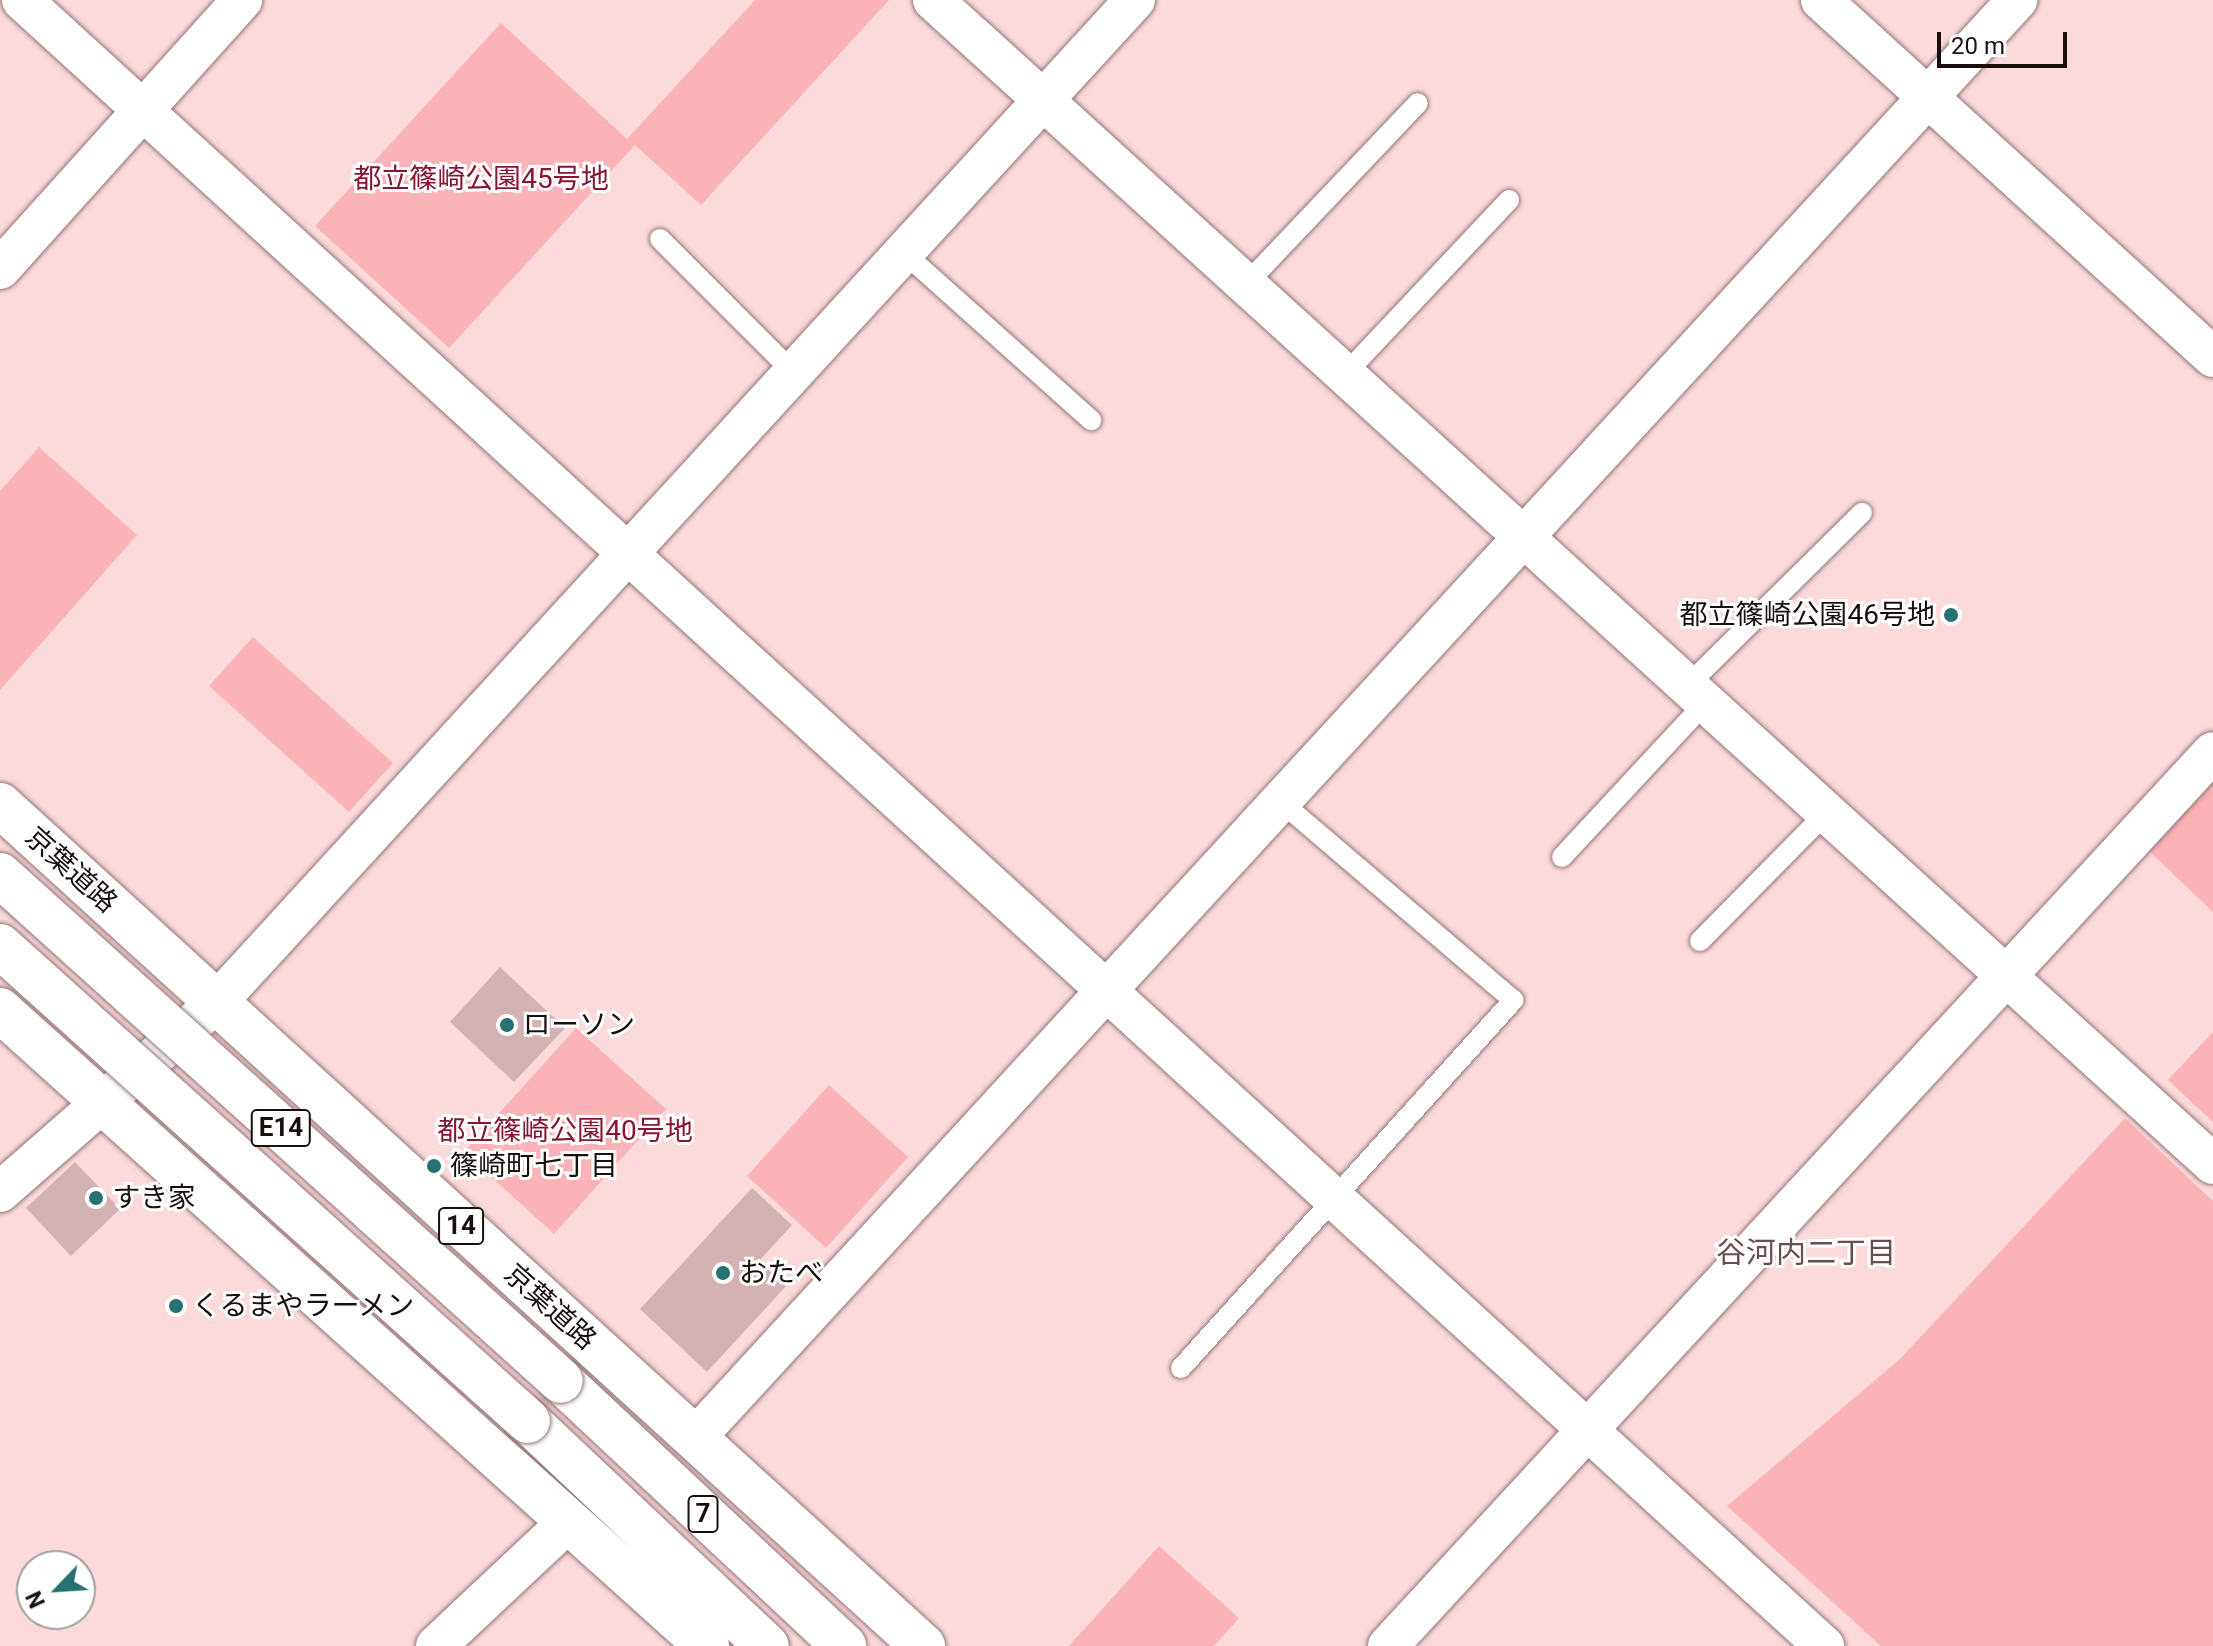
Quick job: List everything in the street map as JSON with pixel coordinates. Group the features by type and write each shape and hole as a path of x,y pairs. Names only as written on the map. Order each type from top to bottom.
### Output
{"highway":[{"name":"京葉道路","path":"0,805 923,1646"},
{"name":"京葉道路","path":"0,875 561,1381"},
{"name":"E14","path":"0,946 528,1421"},
{"path":"0,1010 707,1646"},
{"name":"7","path":"561,1381 844,1646"},
{"name":"7","path":"528,1421 767,1646"}],"street":[{"path":"22,0 632,551 1824,1646"},
{"path":"0,269 242,0"},
{"path":"933,0 1040,102 1249,281 2010,973 2213,1164"},
{"path":"0,1192 98,1100 217,1002 1135,0"},
{"path":"1821,0 2213,357"},
{"path":"694,1439 1105,988 2017,0"},
{"path":"1388,1646 1590,1431 2213,752"},
{"path":"436,1646 568,1522"}],"lane":[{"path":"1249,281 1418,103"},
{"path":"1348,371 1509,200"},
{"path":"660,239 793,372"},
{"path":"902,251 1091,420"},
{"path":"1562,857 1699,692 1862,513"},
{"path":"1181,1368 1338,1200 1513,1000 1279,800"},
{"path":"1700,941 1829,810"}],"green space":[{"name":"都立篠崎公園45号地","path":"755,0 889,0 701,205 635,145 449,348 315,226 501,23 627,139"},
{"path":"39,447 137,535 0,690 0,491"},
{"path":"253,637 393,763 349,812 209,686"},
{"path":"2213,778 2213,912 2147,849"},
{"name":"都立篠崎公園40号地","path":"576,1028 666,1109 554,1234 464,1152"},
{"path":"2213,1032 2213,1122 2168,1080"},
{"path":"829,1085 908,1157 826,1248 747,1176"},
{"path":"2125,1118 2213,1201 2213,1646 1881,1646 1727,1506 1900,1359"},
{"path":"1159,1546 1239,1618 1214,1646 1069,1646"}],"building":[{"name":"ローソン","path":"500,967 565,1028 514,1082 450,1022"},
{"path":"75,1162 120,1209 71,1256 26,1208"},
{"name":"おたべ","path":"752,1188 792,1225 759,1261 786,1286 707,1372 640,1309"}],"place":[{"name":"都立篠崎公園46号地","path":"1951,615"},
{"name":"ローソン","path":"507,1025"},
{"name":"篠崎町七丁目","path":"434,1166"},
{"name":"すき家","path":"96,1198"},
{"name":"おたべ","path":"723,1273"},
{"name":"くるまやラーメン","path":"176,1306"}],"district":[{"name":"谷河内二丁目","path":"1806,1253"}]}
